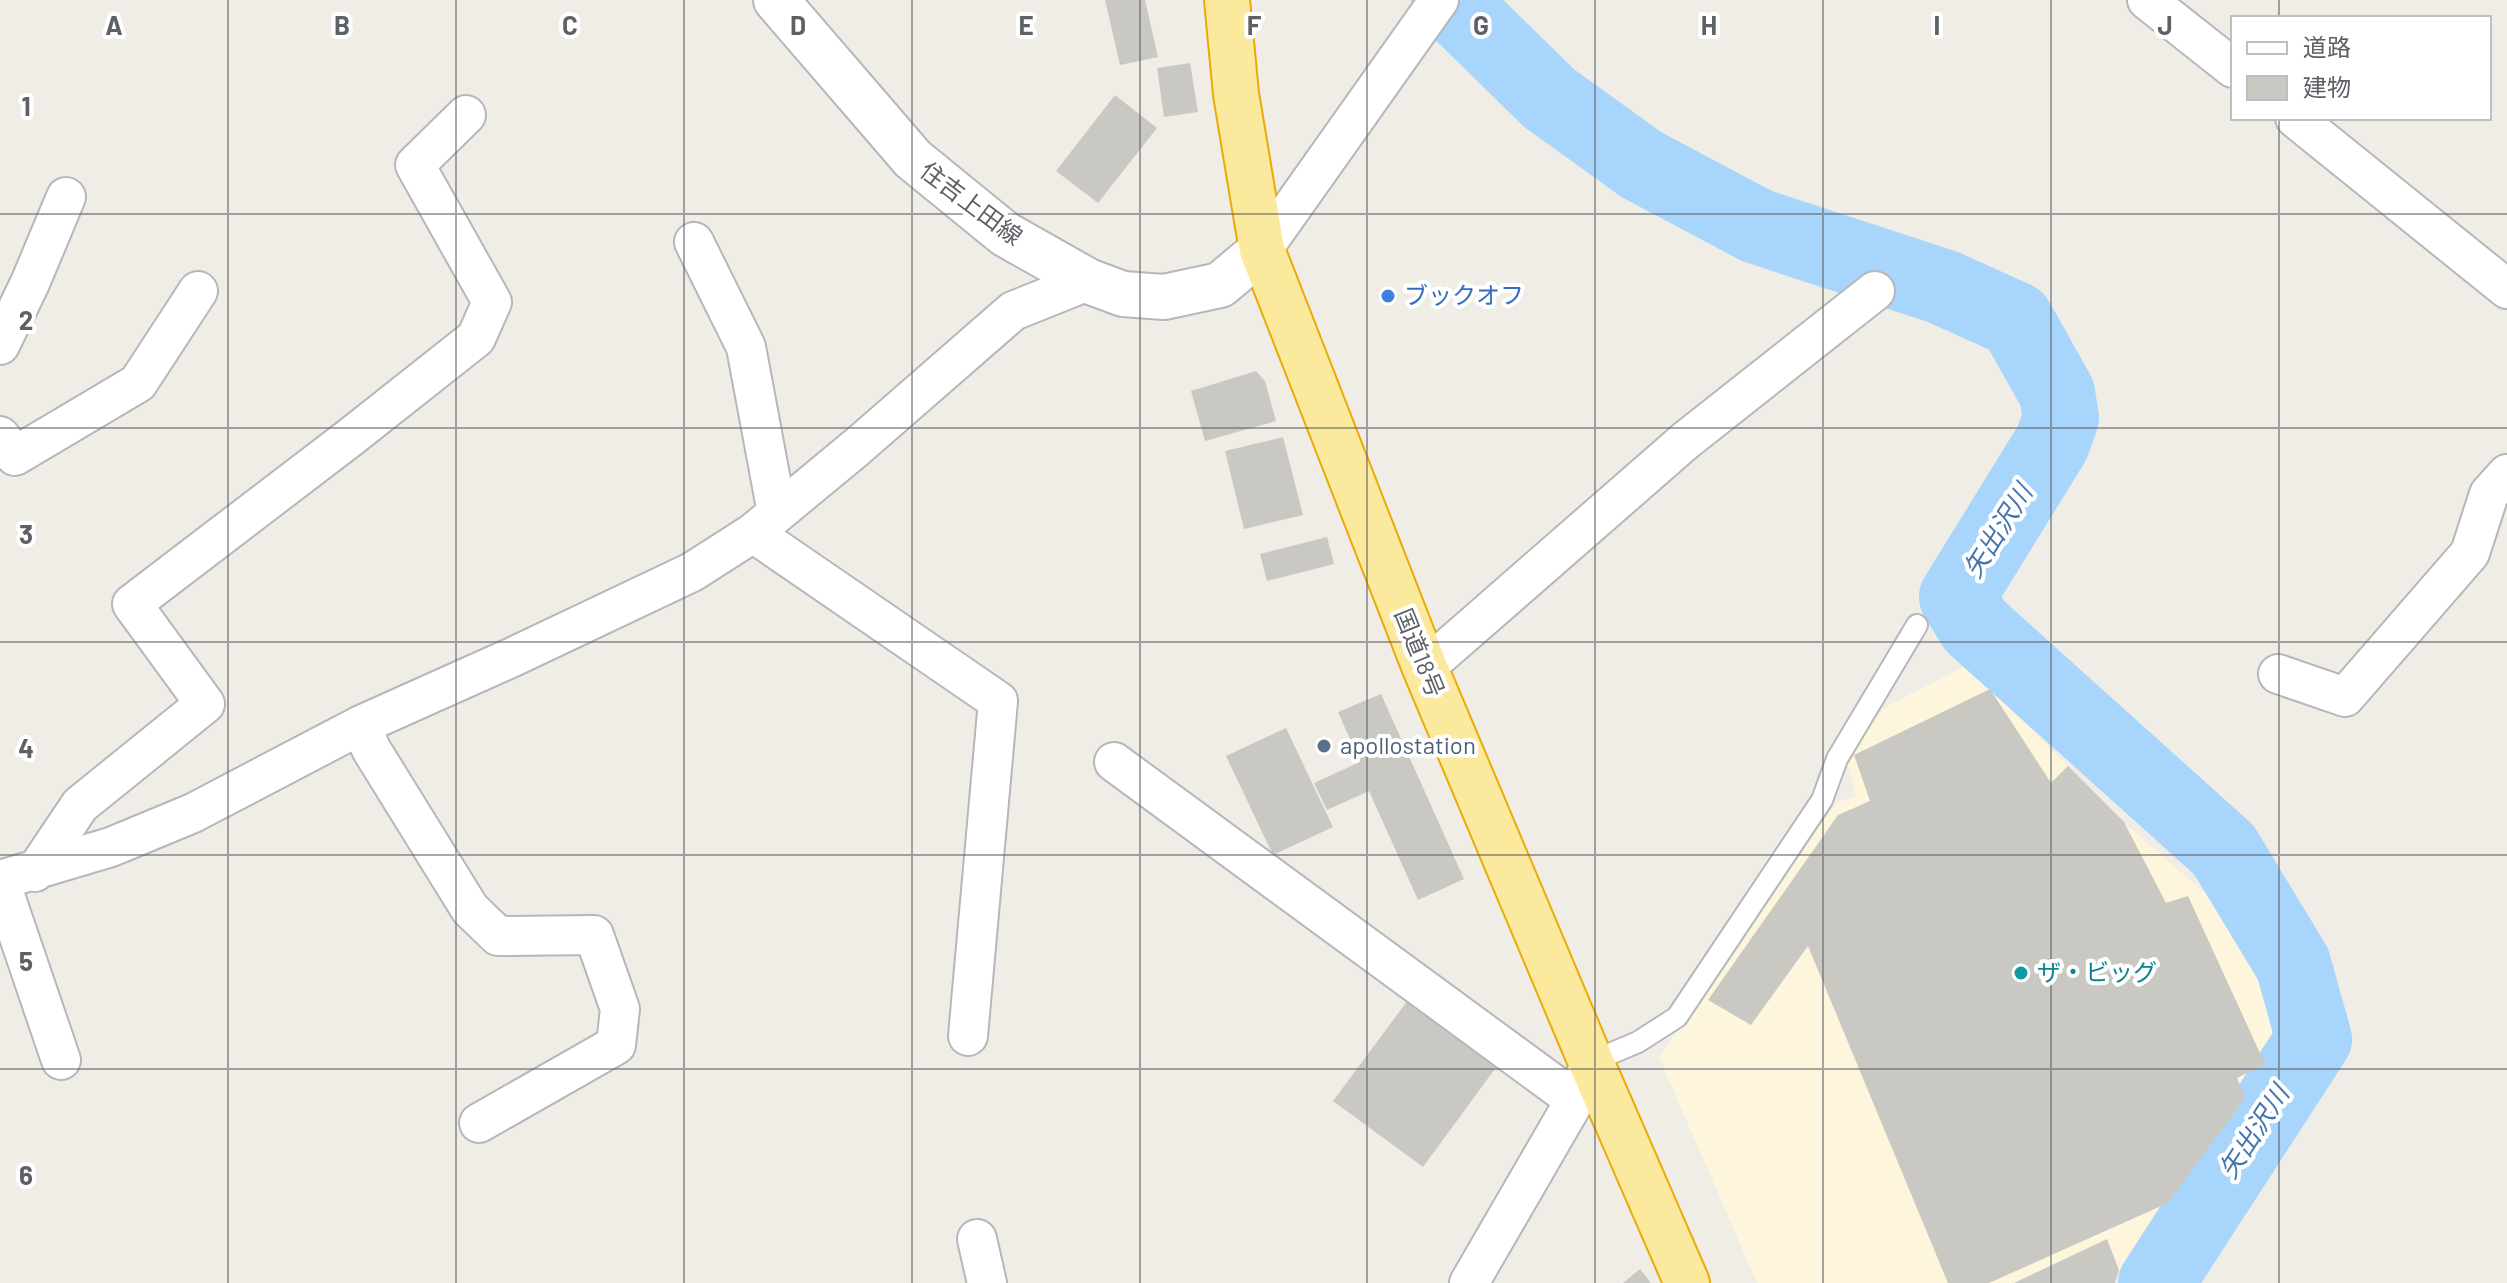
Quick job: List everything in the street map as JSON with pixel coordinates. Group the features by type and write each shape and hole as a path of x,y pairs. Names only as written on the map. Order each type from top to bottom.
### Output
{"highway":[{"name":"国道18号","path":"1227,0 1236,94 1262,250 1583,1081 1687,1283"}],"main road":[{"name":"住吉上田線","path":"776,0 913,159 1005,234 1088,281 1123,294 1164,297 1220,285 1262,250"}],"street":[{"path":"1262,250 1439,0"},
{"path":"2147,0 2231,66"},
{"path":"12,878 80,805 205,704 132,604 476,338 492,302 415,165 466,115"},
{"path":"2297,120 2507,289"},
{"path":"0,345 66,197"},
{"path":"694,242 746,347 765,523 998,701 968,1036"},
{"path":"12,878 111,847 193,813 361,725 692,572 765,523 1013,311 1088,281"},
{"path":"0,436 15,456 138,383 198,291"},
{"path":"1425,668 1685,441 1875,291"},
{"path":"2278,674 2345,697 2470,553 2489,494 2507,474"},
{"path":"361,725 371,749 470,909 498,936 594,935 620,1009 616,1045 479,1123"},
{"path":"1114,762 1583,1081 1469,1283"},
{"path":"12,878 61,1060"},
{"path":"977,1239 987,1283"}],"lane":[{"path":"1583,1081 1677,1017 1822,800 1837,759 1917,625"}],"shaded area":[{"name":"ザ・ビッグ","path":"1967,665 2123,822 2248,930 2288,995 2284,1033 2245,1098 2119,1270 2115,1283 1757,1283 1659,1057 1836,803 1856,796 1845,755 1884,708"}],"building":[{"path":"1105,0 1145,0 1158,57 1120,65"},
{"path":"1190,63 1198,112 1164,117 1157,68"},
{"path":"1115,95 1157,128 1098,203 1056,171"},
{"path":"1256,371 1265,381 1276,421 1205,441 1191,391"},
{"path":"1283,437 1303,515 1244,529 1225,451"},
{"path":"1327,537 1334,564 1267,581 1260,554"},
{"name":"ザ・ビッグ","path":"1990,689 2051,783 2068,766 2124,822 2166,903 2188,896 2265,1064 2237,1078 2245,1098 2168,1203 1989,1283 1948,1283 1808,946 1751,1025 1708,1000 1838,815 1870,801 1854,755"},
{"path":"1381,694 1464,879 1418,900 1369,791 1327,810 1314,783 1360,762 1338,712"},
{"path":"1286,728 1333,827 1273,855 1226,756"},
{"path":"1411,996 1500,1062 1423,1167 1333,1101"},
{"path":"2107,1239 2119,1270 2115,1283 2014,1283"},
{"path":"1640,1269 1651,1283 1623,1283"}],"waterway":[{"name":"矢出沢川","path":"1449,0 1549,98 1642,165 1757,226 1943,287 2016,320 2057,393 2061,418 2052,443 1957,597 1975,626 2224,850 2293,964 2314,1039 2156,1283"}],"place":[{"name":"ブックオフ","path":"1388,296"},
{"name":"apollostation","path":"1324,746"},
{"name":"ザ・ビッグ","path":"2021,973"}]}
